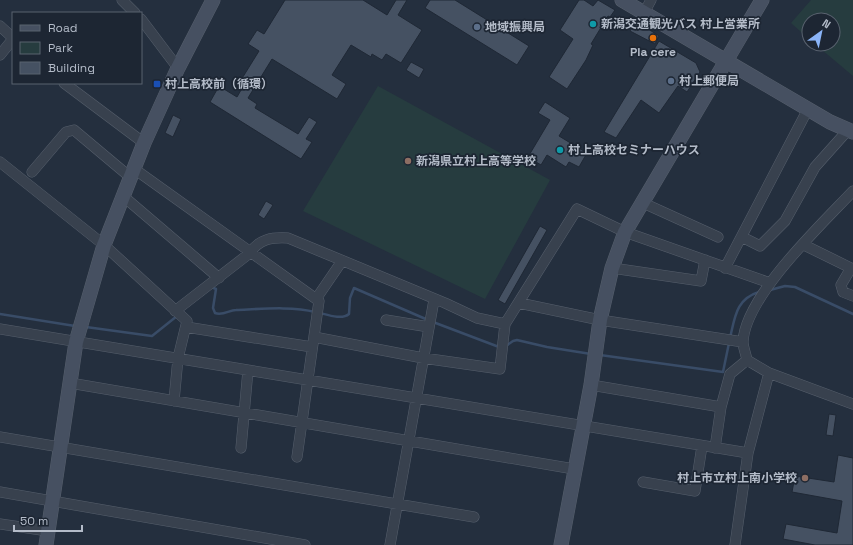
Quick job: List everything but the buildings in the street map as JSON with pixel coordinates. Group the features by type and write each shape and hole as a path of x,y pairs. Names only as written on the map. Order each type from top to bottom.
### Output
{"street":[{"path":"122,0 134,12"},
{"path":"0,524 47,538 76,342 104,245 144,143 178,68 213,0"},
{"path":"622,0 808,109 851,131 815,167 785,221 760,246 742,237"},
{"path":"644,13 652,0"},
{"path":"561,545 590,386 600,320 612,268 625,232 641,202 762,0"},
{"path":"142,20 178,68"},
{"path":"0,26 12,38"},
{"path":"0,55 12,40"},
{"path":"65,84 144,143"},
{"path":"725,268 808,109"},
{"path":"32,172 66,132 74,130 132,172 319,301 297,457"},
{"path":"0,162 104,245 187,321 178,358 174,401"},
{"path":"853,191 770,283 752,309 743,342 747,360 769,373 853,404"},
{"path":"123,196 219,278"},
{"path":"641,202 718,237"},
{"path":"314,337 423,358 500,368 506,324 577,209 625,232 770,283"},
{"path":"175,311 250,253 255,245 273,237 288,238 434,300 445,303 477,318 506,324"},
{"path":"804,245 852,268 841,285 843,292 853,296"},
{"path":"612,268 701,281 705,260"},
{"path":"316,299 342,261"},
{"path":"390,545 415,398 434,300"},
{"path":"519,303 600,320 743,342"},
{"path":"386,320 429,327"},
{"path":"186,327 312,347"},
{"path":"0,329 748,453"},
{"path":"715,448 721,406 730,374 747,360"},
{"path":"241,448 248,370"},
{"path":"734,545 748,453 769,373"},
{"path":"70,383 574,469"},
{"path":"590,386 721,406"},
{"path":"0,437 474,517"},
{"path":"643,482 695,491 702,446"},
{"path":"0,492 259,541 305,545"}],"green space":[{"path":"811,0 853,0 853,76 824,52 841,52 841,12 801,12 801,32 791,23"},
{"path":"378,86 550,180 485,299 303,211"}],"waterway":[{"path":"770,290 785,286 795,287 853,314"},
{"path":"211,287 216,289 213,308 215,313 218,314 236,310 276,308 315,312"},
{"path":"320,313 339,317 349,314 350,298 354,288 428,320"},
{"path":"730,338 735,316 741,304 745,299 759,292"},
{"path":"0,314 75,326"},
{"path":"86,327 152,336 177,316"},
{"path":"433,322 499,347"},
{"path":"506,346 517,340 547,347 591,354"},
{"path":"600,355 723,372 729,343"}],"place":[{"name":"新潟交通観光バス 村上営業所","path":"593,24"},
{"name":"地域振興局","path":"477,27"},
{"name":"Pia cere","path":"653,38"},
{"name":"村上郵便局","path":"671,81"},
{"name":"村上高校前（循環）","path":"157,84"},
{"name":"村上高校セミナーハウス","path":"560,150"},
{"name":"新潟県立村上高等学校","path":"408,161"},
{"name":"村上市立村上南小学校","path":"805,478"}]}
